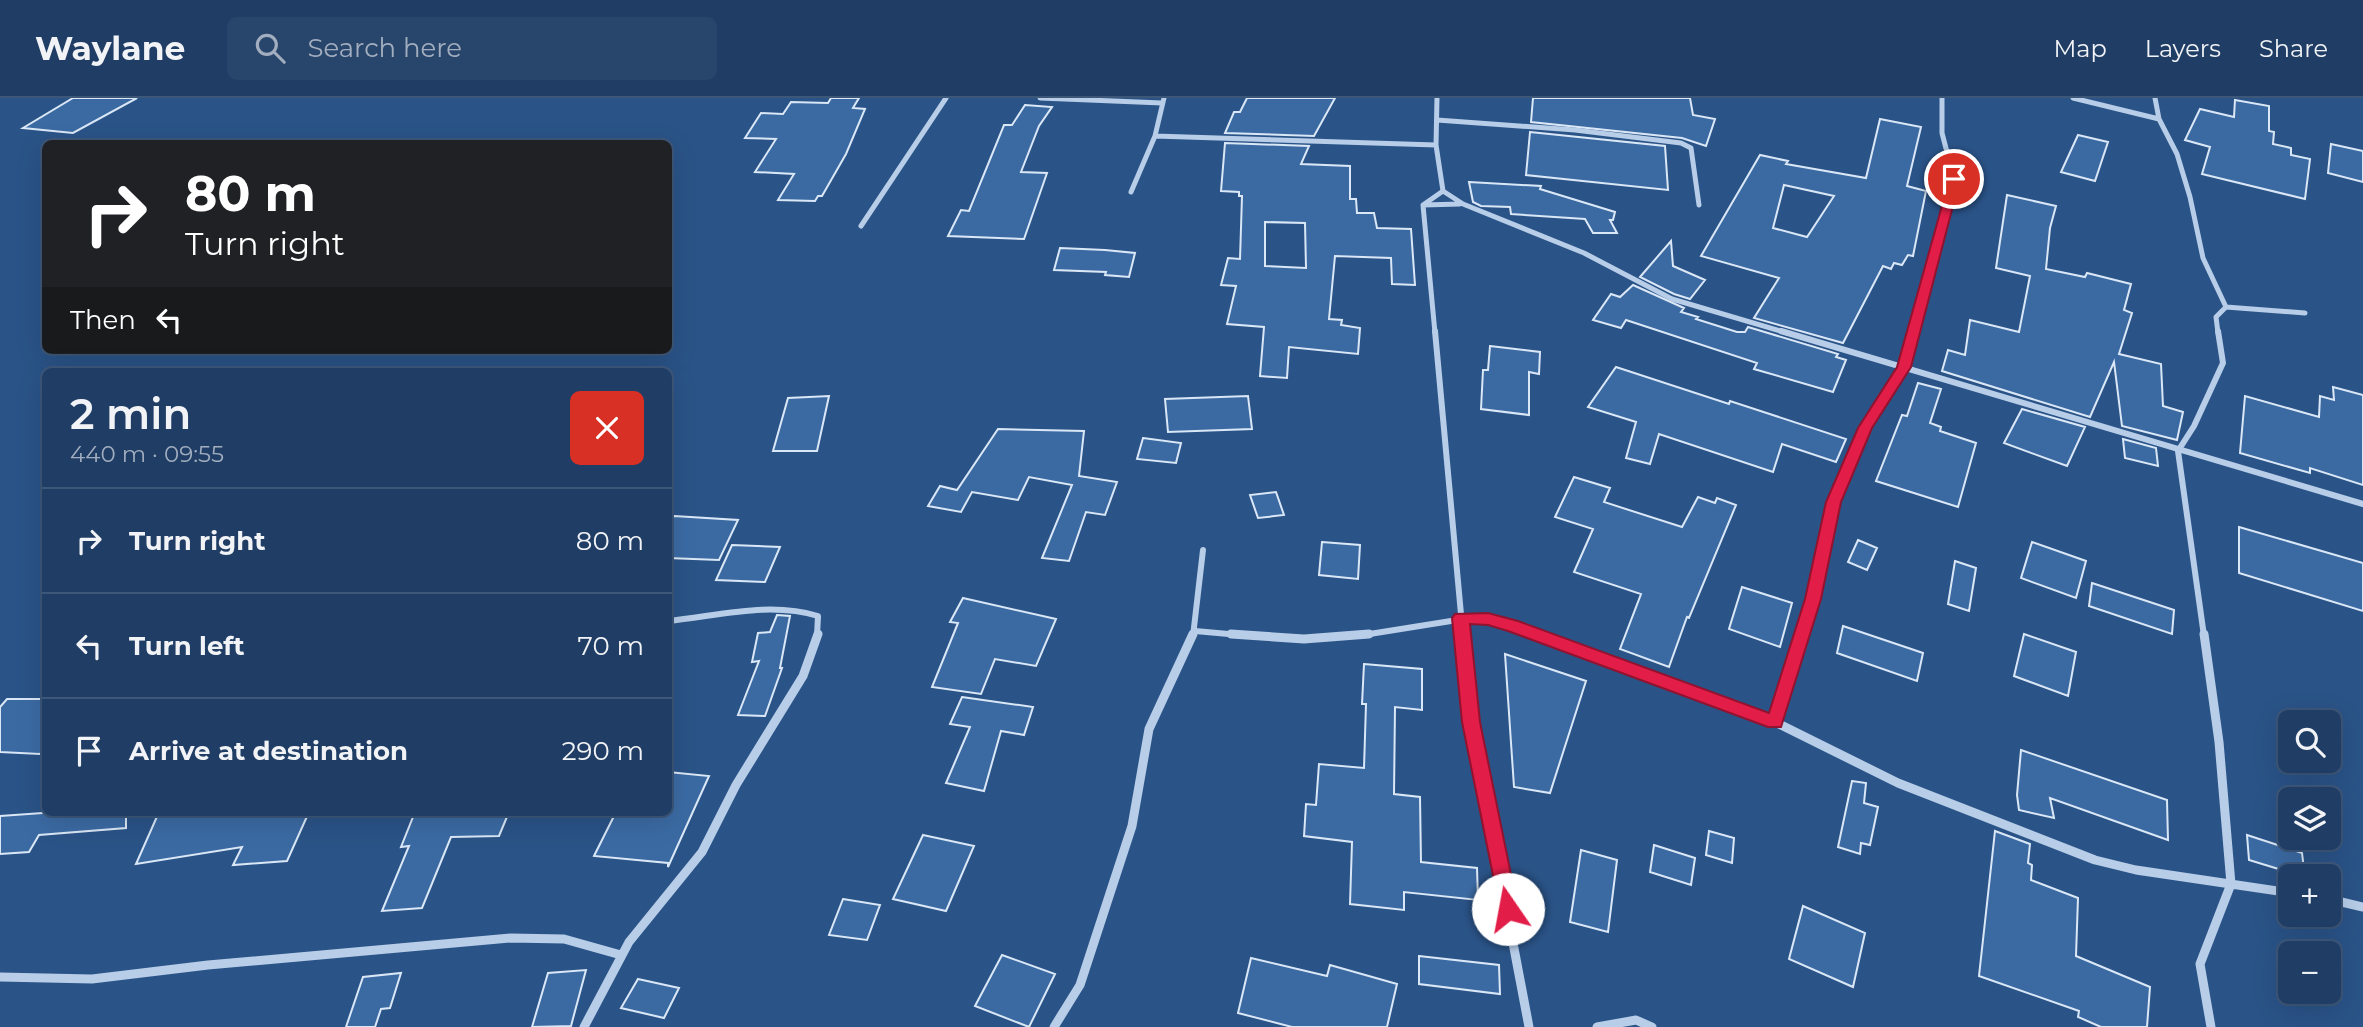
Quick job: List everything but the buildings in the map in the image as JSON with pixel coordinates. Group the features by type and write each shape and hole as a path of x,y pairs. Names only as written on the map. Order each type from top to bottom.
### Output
{"street":[{"path":"862,226 946,98"},
{"path":"1040,98 1163,101 1155,136 1131,192"},
{"path":"1437,98 1436,145 1443,191 1463,204 1584,253 1683,304 2363,504"},
{"path":"1774,722 1813,599 1833,502 1865,428 1904,367 1954,179 1942,133 1942,98"},
{"path":"2073,98 2159,119"},
{"path":"2155,98 2159,119 2177,154 2190,197 2203,258 2226,307"},
{"path":"1437,120 1575,130 1681,143 1691,148 1699,205"},
{"path":"1155,136 1436,145"},
{"path":"1423,205 1443,191"},
{"path":"1423,205 1463,204"},
{"path":"1423,205 1471,722 1529,1027"},
{"path":"2211,1027 2200,964 2231,884 2219,742 2178,451 2194,426 2222,363 2216,317 2226,307 2305,313"},
{"path":"1054,1027 1080,985 1132,826 1149,729 1195,631 1203,550"},
{"path":"584,1027 621,956 652,911 702,852 740,777 774,725 815,652 820,629 818,616 802,609 779,608 672,621"},
{"path":"1195,631 1270,637 1336,638 1379,634 1461,618 1488,619 1774,722 1898,783 2095,860 2136,870 2278,891"},
{"path":"2341,902 2363,907"},
{"path":"0,977 92,979 208,965 511,938 564,939 621,956"},
{"path":"1597,1027 1636,1020 1652,1027"}],"route":[{"path":"1508,909 1471,722 1461,618 1488,619 1512,626 1774,722 1813,599 1833,502 1865,428 1904,367 1954,179"}]}
